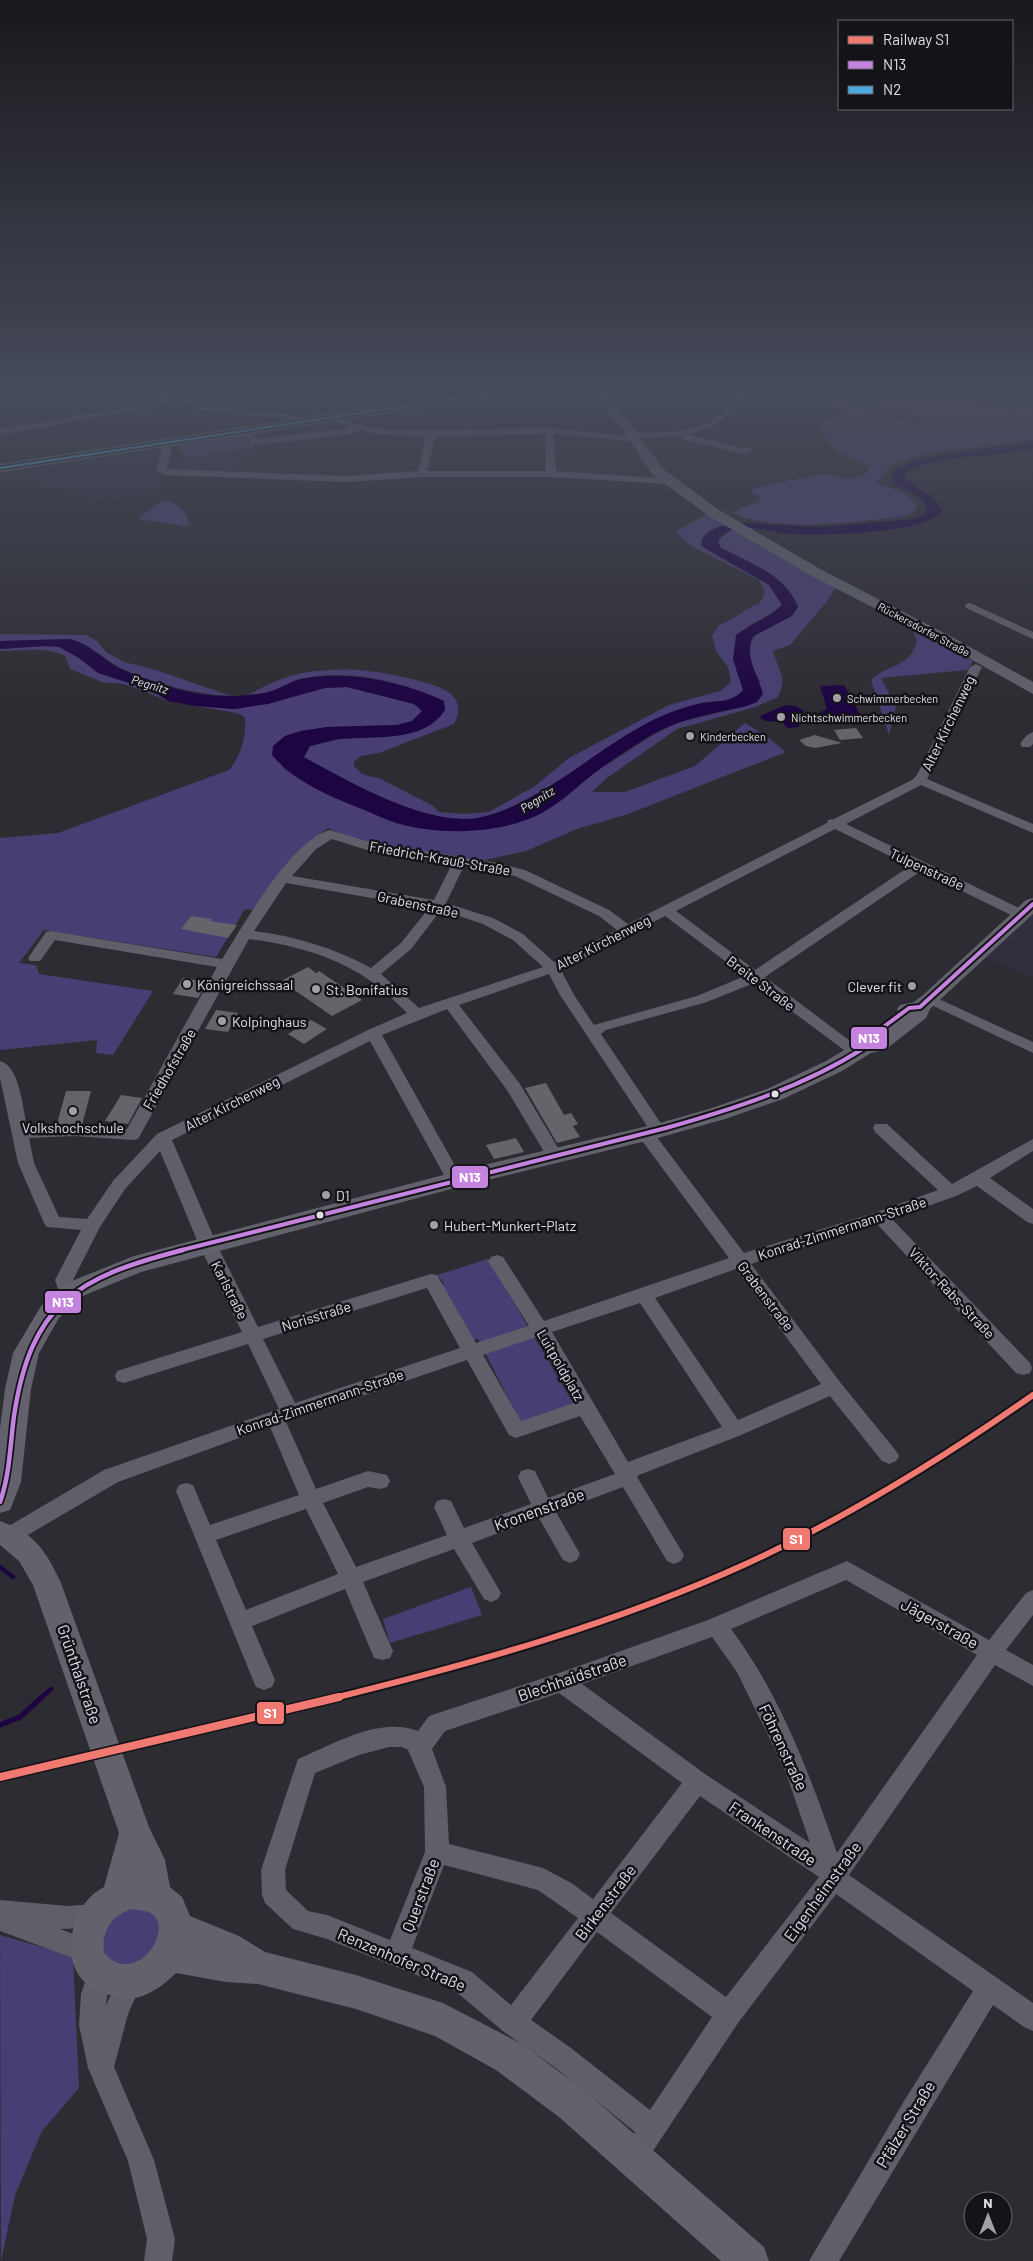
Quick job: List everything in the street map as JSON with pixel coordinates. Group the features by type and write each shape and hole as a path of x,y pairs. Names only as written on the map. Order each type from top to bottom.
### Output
{"main road":[{"name":"Rückersdorfer Straße","path":"694,499 815,572 947,640 1032,687"},
{"path":"0,1502 7,1482 18,1389 26,1353 50,1312 68,1296 94,1280 134,1265 208,1245 455,1180 652,1133 775,1094 811,1078 861,1050 877,1045 919,1014 925,1003 1028,909"},
{"name":"Grünthalstraße","path":"4,1535 28,1548 47,1582 135,1833 149,1860 155,1896"},
{"path":"106,1906 140,1893 155,1896 162,1900 170,1909 173,1942 153,1972 106,1969 86,1938 106,1906 135,1833"},
{"name":"Renzenhofer Straße","path":"173,1942 226,1965 258,1967 356,1992 443,2021 509,2057 572,2104 643,2143 750,2261"}],"street":[{"path":"970,606 1033,636"},
{"name":"Alter Kirchenweg","path":"163,1138 373,1032 417,1014 553,968 919,780 976,667"},
{"path":"919,780 1033,829"},
{"name":"Tulpenstraße","path":"833,823 919,866 1028,909"},
{"name":"Friedrich-Krauß-Straße","path":"330,834 368,846 497,867 520,873 604,913 627,930"},
{"name":"Friedhofstraße","path":"136,1128 147,1104 244,934 282,878 311,846 330,834"},
{"path":"372,974 406,946 438,906 460,861"},
{"path":"593,1033 601,1028 720,993 754,978 919,866"},
{"name":"Grabenstraße","path":"282,878 438,906 488,921 518,936 553,968 567,995 593,1033 652,1133 740,1261 833,1386 890,1456"},
{"name":"Breite Straße","path":"667,911 754,978 861,1050"},
{"path":"244,934 306,944 372,974 417,1014"},
{"path":"35,958 51,936 226,964"},
{"path":"925,1003 1033,1048"},
{"path":"451,1004 514,1088 555,1156"},
{"path":"373,1032 455,1180"},
{"path":"0,1066 7,1074 26,1164 53,1223 92,1225"},
{"path":"19,1133 74,1131 132,1135 136,1128 163,1138 119,1185 92,1225 64,1280 68,1296"},
{"path":"881,1128 950,1192"},
{"name":"Karlstraße","path":"163,1138 208,1245 253,1335 311,1499 351,1578 382,1651"},
{"name":"Konrad-Zimmermann-Straße","path":"4,1535 111,1476 178,1451 471,1351 644,1295 740,1261 880,1218 950,1192 978,1178 1033,1144"},
{"path":"978,1178 1033,1218"},
{"name":"Viktor-Rabs-Straße","path":"880,1218 1023,1368"},
{"name":"Luitpoldplatz","path":"471,1351 516,1430 586,1407 563,1365 498,1261"},
{"name":"Norisstraße","path":"124,1376 430,1280 471,1351"},
{"path":"644,1295 734,1430"},
{"name":"Kronenstraße","path":"239,1622 351,1578 626,1478 632,1469 734,1430 833,1386"},
{"path":"586,1407 626,1478 674,1555"},
{"path":"528,1477 570,1554"},
{"path":"205,1535 368,1479 380,1481"},
{"path":"186,1491 264,1680"},
{"path":"444,1507 459,1539 491,1593"},
{"name":"Blechhaidstraße","path":"420,1747 437,1723 562,1682 716,1626 847,1570"},
{"name":"Jägerstraße","path":"847,1570 1033,1676"},
{"name":"Eigenheimstraße","path":"643,2143 729,2014 833,1878 992,1652 1033,1599"},
{"name":"Föhrenstraße","path":"716,1626 744,1665 796,1768 833,1878"},
{"name":"Frankenstraße","path":"562,1682 697,1781 828,1869 833,1878 1033,2018"},
{"path":"306,1766 370,1741 396,1736 412,1739 420,1747"},
{"name":"Querstraße","path":"397,1954 437,1852 435,1787 420,1747"},
{"name":"Renzenhofer Straße","path":"306,1766 273,1870 274,1895 302,1921 327,1927 463,1981 513,2024 562,2057 643,2143"},
{"name":"Birkenstraße","path":"513,2024 697,1781"},
{"path":"437,1852 543,1880 729,2014"},
{"path":"0,1912 68,1918 106,1906"},
{"path":"0,1919 106,1969 116,2011 101,2068 141,2160 160,2239 158,2261"},
{"name":"Pfälzer Straße","path":"823,2261 989,1988"}],"shaded area":[{"path":"83,499 109,499 90,502"},
{"path":"759,499 911,499 917,505 912,513 904,516 816,524 769,522 731,512 758,502"},
{"path":"163,500 178,506 184,512 187,516 189,527 138,519"},
{"path":"707,514 726,525 702,546 769,585 782,605 776,611 748,626 736,670 744,690 734,697 698,704 649,722 547,788 506,809 477,818 456,819 434,815 388,800 303,757 310,746 340,739 388,737 444,701 392,683 354,676 335,675 316,676 292,682 267,692 248,695 292,675 327,670 367,671 393,675 423,682 447,691 456,700 458,707 454,724 379,753 361,756 354,761 354,766 362,774 381,779 433,806 439,812 464,814 489,812 535,786 569,758 669,705 720,691 731,682 728,667 716,651 712,636 719,625 760,603 765,592 759,580 691,546 675,532"},
{"path":"733,529 796,567 836,587 828,600 790,645 773,651 782,678 778,697 755,707 677,729 607,778 592,792 625,792 695,766 745,723 786,752 628,814 577,829 526,851 476,862 370,845 328,828 295,856 253,910 245,909 216,957 44,930 19,963 36,965 39,974 153,991 113,1055 96,1053 97,1040 0,1050 0,838 58,833 229,770 237,758 242,745 245,717 237,713 195,706 235,709 325,688 347,687 414,704 422,711 412,721 397,725 327,727 301,731 285,736 273,746 283,768 296,777 330,796 398,824 541,813 564,799 594,773 653,735 679,722 747,706 760,682 750,653 751,643 763,628 798,606 785,586 776,578 721,548 718,542 721,537"},
{"path":"913,630 973,661 967,670 881,678 896,706 889,735 871,680 878,674 898,665 909,657 917,641"},
{"path":"0,634 86,635 97,641 106,652 124,662 153,669 231,696 203,693 159,683 119,667 89,647 69,639 0,641"},
{"path":"59,647 79,658 98,673 151,690 168,701 123,684 102,682 70,669 65,656 58,653 42,650 0,651 0,649"},
{"path":"1033,913 1033,977 985,958"},
{"path":"488,1259 575,1406 521,1423 478,1339 467,1341 436,1286 444,1283 437,1275"},
{"path":"471,1587 482,1615 390,1643 383,1619"},
{"path":"126,1907 157,1912 164,1944 126,1970 103,1957 101,1932"},
{"path":"0,1935 73,1956 79,2088 42,2131 15,2195 1,2261"}],"water":[{"name":"Pegnitz","path":"920,499 933,499 943,511 933,519 895,529 847,534 790,534 761,529 740,528 724,534 718,542 721,548 776,578 785,586 798,607 792,616 752,637 750,645 751,660 763,694 757,702 687,720 664,728 607,764 549,809 526,820 490,829 470,831 431,830 385,819 315,788 292,774 272,755 273,746 285,736 301,731 327,727 397,725 412,721 422,711 414,704 347,687 325,688 268,704 235,709 195,706 168,701 151,690 98,673 79,658 59,647 0,649 0,641 69,639 90,648 121,669 175,688 208,695 239,696 262,693 273,691 300,679 337,676 374,679 410,688 444,701 445,710 436,721 411,733 397,736 340,739 310,746 304,757 365,789 411,809 456,819 484,817 506,810 533,796 628,734 656,719 694,705 724,701 734,697 743,690 733,659 736,635 771,614 782,605 769,585 701,546 702,539 709,531 720,526 744,523 821,527 914,519 925,514 927,508"},
{"name":"Schwimmerbecken","path":"844,685 863,720 839,721 825,724 810,717 827,709 820,686"},
{"name":"Nichtschwimmerbecken","path":"786,705 795,706 803,710 804,714 800,719 799,727 788,728 782,722 766,721 760,718 762,715"}],"building":[{"path":"856,728 863,738 840,740 834,730"},
{"path":"815,735 842,743 815,748 806,746 799,740"},
{"path":"191,916 237,925 228,938 181,929"},
{"name":"St. Bonifatius","path":"308,967 316,973 319,971 362,1000 332,1016 283,980"},
{"path":"183,978 207,982 198,998 173,994"},
{"name":"Kolpinghaus","path":"216,1010 238,1013 228,1032 205,1029"},
{"path":"311,1020 327,1029 304,1044 288,1034"},
{"path":"546,1083 564,1115 571,1113 578,1124 573,1126 580,1137 557,1143 525,1088"},
{"name":"Volkshochschule","path":"66,1091 91,1091 82,1125 57,1124"},
{"path":"121,1095 142,1098 128,1124 105,1121"},
{"path":"516,1138 524,1152 494,1159 486,1145"}],"waterway":[{"path":"0,1567 13,1577"},
{"path":"41,1698 51,1689"},
{"path":"0,1725 20,1717 42,1697"}],"rail line":[{"name":"S1","path":"0,1777 436,1672 544,1640 651,1603 748,1563 832,1521 955,1449 1033,1395"}],"transit line":[{"name":"N13","path":"0,1502 8,1470 14,1416 21,1378 31,1348 43,1324 60,1304 80,1288 136,1264 171,1253 666,1128 743,1105 793,1086 818,1075 864,1048 866,1040 909,1008 920,1007 1033,904"}],"place":[{"name":"Schwimmerbecken","path":"837,698"},
{"name":"Nichtschwimmerbecken","path":"781,717"},
{"name":"Kinderbecken","path":"690,736"},
{"name":"Königreichssaal","path":"187,984"},
{"name":"Clever fit","path":"912,986"},
{"name":"St. Bonifatius","path":"316,989"},
{"name":"Kolpinghaus","path":"222,1021"},
{"name":"Volkshochschule","path":"73,1111"},
{"name":"D1","path":"326,1195"},
{"name":"Hubert-Munkert-Platz","path":"434,1225"}]}
